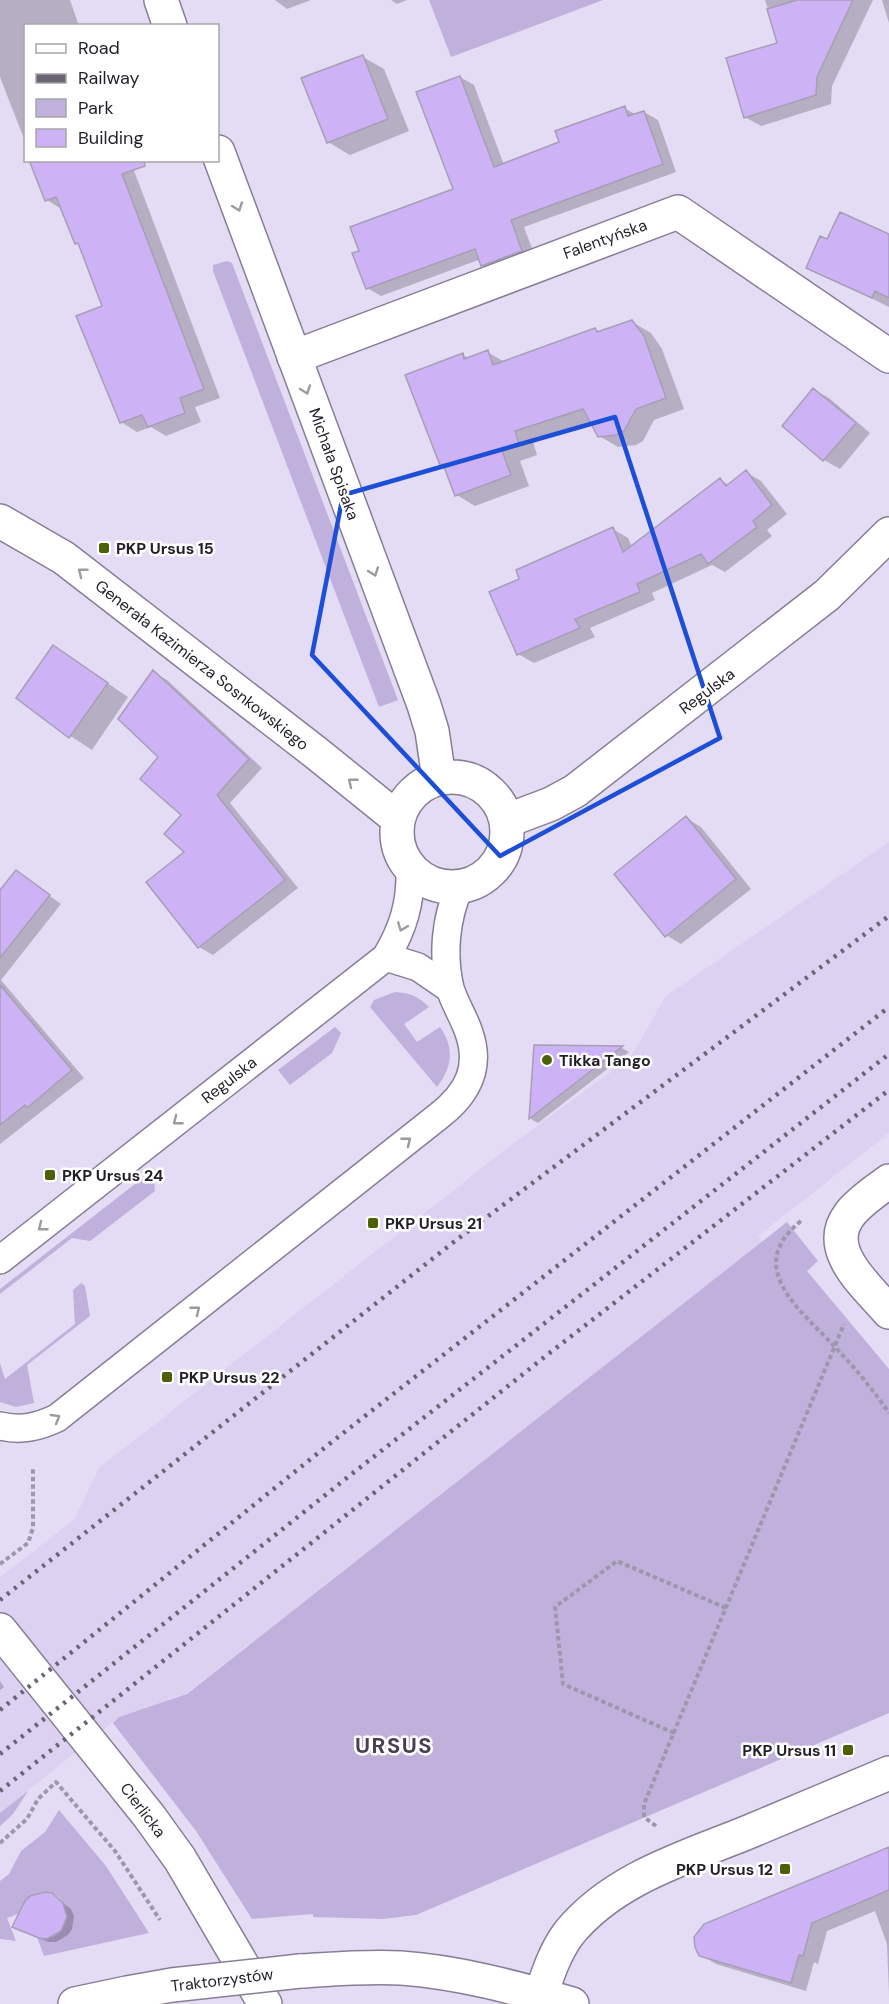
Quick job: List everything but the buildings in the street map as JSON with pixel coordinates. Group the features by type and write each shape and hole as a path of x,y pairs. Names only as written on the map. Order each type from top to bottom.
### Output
{"street":[{"path":"161,0 170,24"},
{"name":"Michała Spisaka","path":"219,155 424,705 432,731 439,778"},
{"name":"Falentyńska","path":"294,357 678,212 889,356"},
{"name":"Generała Kazimierza Sosnkowskiego","path":"0,521 64,558 398,819"},
{"name":"Regulska","path":"506,821 551,804 575,791 801,617 827,595 889,534"},
{"path":"454,777 482,786 493,795 506,821 508,835 499,862 477,883 459,888 441,887 425,881 410,870 401,855 396,837 398,819 403,805 412,793 439,778 454,777"},
{"path":"889,1181 850,1213 843,1224 840,1240 850,1265 889,1312"},
{"name":"Cierlicka","path":"0,1630 149,1816 180,1859 266,2004"},
{"path":"542,1995 556,1953 570,1933 590,1911 617,1891 673,1863 889,1773"},
{"name":"Traktorzystów","path":"75,2004 194,1982 300,1971 375,1968 426,1971 542,1995 572,2004"}],"lane":[{"name":"Regulska","path":"0,1260 386,957 396,940 407,912 410,870"},
{"path":"0,1426 14,1430 57,1418 456,1102 465,1092 470,1079 472,1046 469,1032 450,988 446,943 452,906 459,888"},
{"path":"386,957 418,967 450,988"}],"path":[{"path":"791,1230 777,1248 776,1266 781,1285 790,1299 834,1346 889,1413"},
{"path":"660,1834 657,1827 644,1817 644,1804 846,1318"},
{"path":"0,1564 28,1543 31,1536 33,1469"},
{"path":"674,1733 563,1684 555,1607 617,1561 726,1608"},
{"path":"0,1843 27,1820 38,1798 56,1782 115,1851 160,1920"}],"highlighted area":[{"path":"615,417 720,738 500,856 312,655 343,495"}],"shaded area":[{"path":"889,842 889,1133 758,1236 762,1242 186,1694 119,1717 0,1813 0,1577 74,1520 99,1468 510,1146 631,1057 666,996"}],"green space":[{"path":"429,0 603,0 451,57"},
{"path":"227,261 232,263 398,700 379,707 213,271 213,265"},
{"path":"395,992 413,996 429,1007 404,1024 417,1042 440,1027 445,1035 450,1058 446,1073 437,1087 370,1007 374,1000"},
{"path":"335,1027 341,1033 332,1053 290,1085 278,1070"},
{"path":"153,1170 155,1191 90,1241 72,1238 0,1294 0,1289"},
{"path":"787,1222 818,1261 807,1271 889,1369 889,1713 416,1915 383,1919 313,1917 313,1914 252,1919 196,1831 113,1723 119,1717 187,1694"},
{"path":"81,1283 85,1286 90,1316 27,1365 34,1403 16,1407 0,1402 0,1363 5,1379 75,1324 73,1290"},
{"path":"28,1791 13,1814 0,1826 0,1813"},
{"path":"59,1810 106,1866 149,1933 44,1956 37,1937 51,1937 60,1932 65,1924 66,1913 63,1903 57,1896 47,1892 31,1896 22,1907 21,1913 7,1918 16,1941 0,1939 0,1881 9,1874 21,1851 45,1832"}],"railway":[{"path":"0,1600 455,1241 889,916"},
{"path":"0,1710 333,1441 889,1007"},
{"path":"0,1754 353,1473 889,1054"},
{"path":"0,1791 547,1355 889,1090"}],"place":[{"name":"PKP Ursus 15","path":"104,548"},
{"name":"Tikka Tango","path":"547,1060"},
{"name":"PKP Ursus 24","path":"50,1175"},
{"name":"PKP Ursus 21","path":"373,1223"},
{"name":"PKP Ursus 22","path":"167,1377"},
{"name":"PKP Ursus 11","path":"848,1750"},
{"name":"PKP Ursus 12","path":"785,1869"}],"district":[{"name":"URSUS","path":"394,1745"}]}
